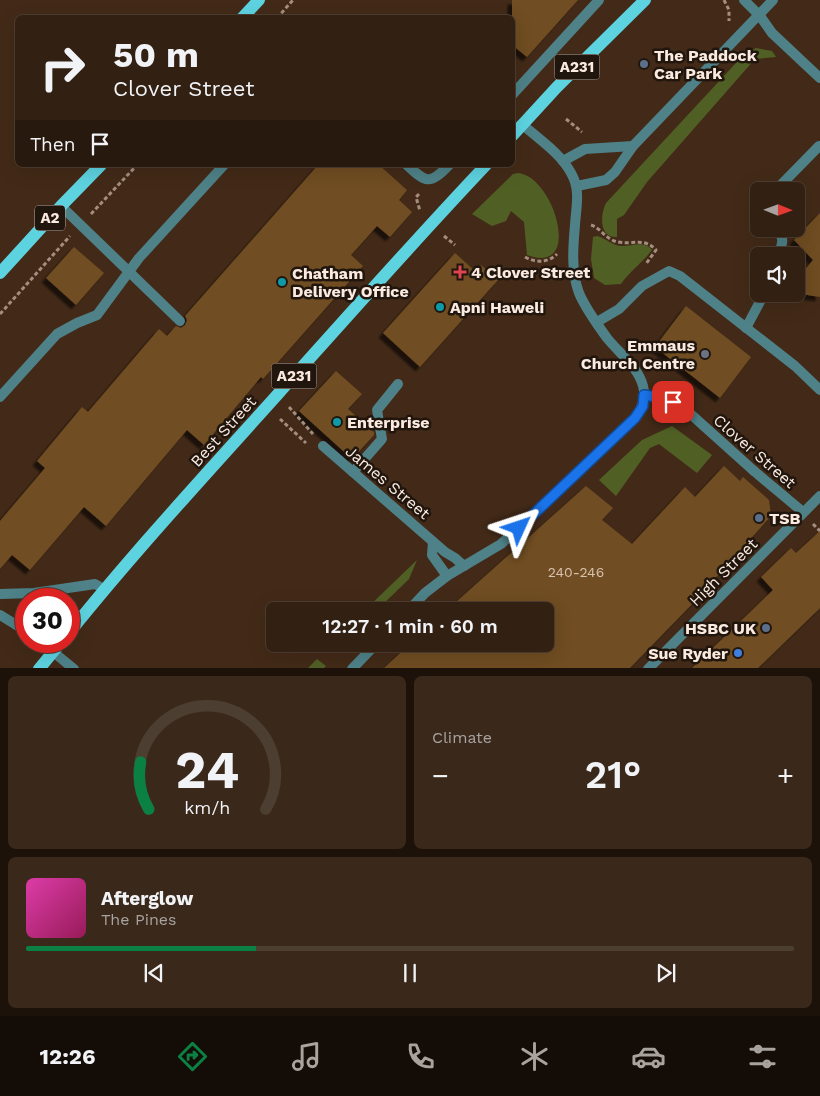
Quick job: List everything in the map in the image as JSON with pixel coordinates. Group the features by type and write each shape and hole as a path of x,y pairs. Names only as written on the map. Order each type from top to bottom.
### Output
{"main road":[{"path":"246,15 259,0"},
{"name":"A231","path":"515,133 557,87 645,0"},
{"name":"A2","path":"0,273 99,167"},
{"name":"Best Street","path":"80,619 104,589 404,253 484,167"},
{"name":"Best Street","path":"39,668 52,653"}],"street":[{"path":"515,92 599,0"},
{"path":"744,0 760,16 772,33 820,78"},
{"path":"577,186 606,180 615,172 633,146 774,0"},
{"path":"416,602 447,576 501,544 635,418 643,406 644,395 640,378 607,338 580,294 574,274 575,226 578,202 577,186 572,174 563,161 523,125"},
{"path":"563,161 585,149 633,146"},
{"path":"784,182 819,146"},
{"path":"0,397 57,334 77,322 97,314 139,258 222,167"},
{"path":"409,167 421,178 437,178 447,167"},
{"path":"61,206 180,321"},
{"path":"597,322 622,306 642,286 669,271 680,276 795,366 820,390"},
{"path":"746,328 760,302"},
{"path":"353,472 382,439 377,410 398,384"},
{"name":"Clover Street","path":"644,395 666,399 685,409 803,512"},
{"name":"James Street","path":"323,446 433,542 464,566"},
{"name":"High Street","path":"648,668 820,496"},
{"name":"James Street","path":"433,542 432,555 447,576"},
{"path":"0,594 34,594 94,584 104,589"},
{"path":"0,615 15,624"},
{"path":"352,668 368,652"},
{"path":"55,653 74,668"}],"path":[{"path":"280,15 293,0"},
{"path":"724,0 729,10 727,27"},
{"path":"566,119 582,132"},
{"path":"594,226 604,235 615,241 624,243 642,242 654,248"},
{"path":"440,233 455,245"},
{"path":"525,257 544,261 551,259 558,252 557,261"},
{"path":"290,408 323,446"}],"green space":[{"path":"756,48 772,51 776,57 755,59 647,182 624,215 617,219 617,237 607,234 602,225 606,203 736,63"},
{"path":"518,173 531,178 543,190 552,206 559,239 555,251 544,258 527,255 524,222 511,211 506,221 492,226 472,214 513,174"},
{"path":"597,236 618,246 642,244 652,250 621,284 605,285 594,278 591,259 593,237"},
{"path":"672,426 712,455 697,473 659,444 650,448 616,496 599,480 642,440"},
{"path":"417,560 409,579 385,602 373,602"},
{"path":"317,659 326,666 324,668 308,668"}],"building":[{"path":"512,0 578,0 527,57 515,47 515,15 512,15"},
{"path":"316,167 381,167 407,190 399,200 412,212 390,237 377,226 351,255 363,266 263,379 261,377 204,445 187,430 106,526 84,507 30,570 12,555 0,569 0,521 45,468 37,461 82,407 88,412 159,329 167,336 176,326 181,328 185,325 187,320 185,316"},
{"path":"820,213 820,297 805,295 805,269 813,260 805,252 805,247 801,247 794,240 796,238 805,238 805,229"},
{"path":"74,247 104,273 76,305 46,278"},
{"name":"Apni Haweli","path":"455,253 475,271 481,265 498,280 420,367 383,333"},
{"name":"Emmaus Church Centre","path":"686,306 751,357 720,398 655,347"},
{"name":"Enterprise","path":"336,371 362,394 348,409 374,432 374,435 352,459 299,411"},
{"path":"724,466 740,481 743,477 769,500 771,516 696,600 630,668 384,668 401,652 554,652 554,602 456,602 586,486 613,508 602,520 632,544 685,487 695,497"},
{"path":"820,531 820,608 758,668 692,668 773,590 761,577 791,548 796,553"}],"place":[{"name":"The Paddock Car Park","path":"644,64"},
{"name":"4 Clover Street","path":"460,272"},
{"name":"Chatham Delivery Office","path":"282,282"},
{"name":"Apni Haweli","path":"440,307"},
{"name":"Emmaus Church Centre","path":"705,354"},
{"name":"Enterprise","path":"337,422"},
{"name":"TSB","path":"759,518"},
{"name":"HSBC UK","path":"766,628"},
{"name":"Sue Ryder","path":"738,653"}],"route":[{"path":"519,528 635,418 643,406 644,395 663,398 673,402"}]}
